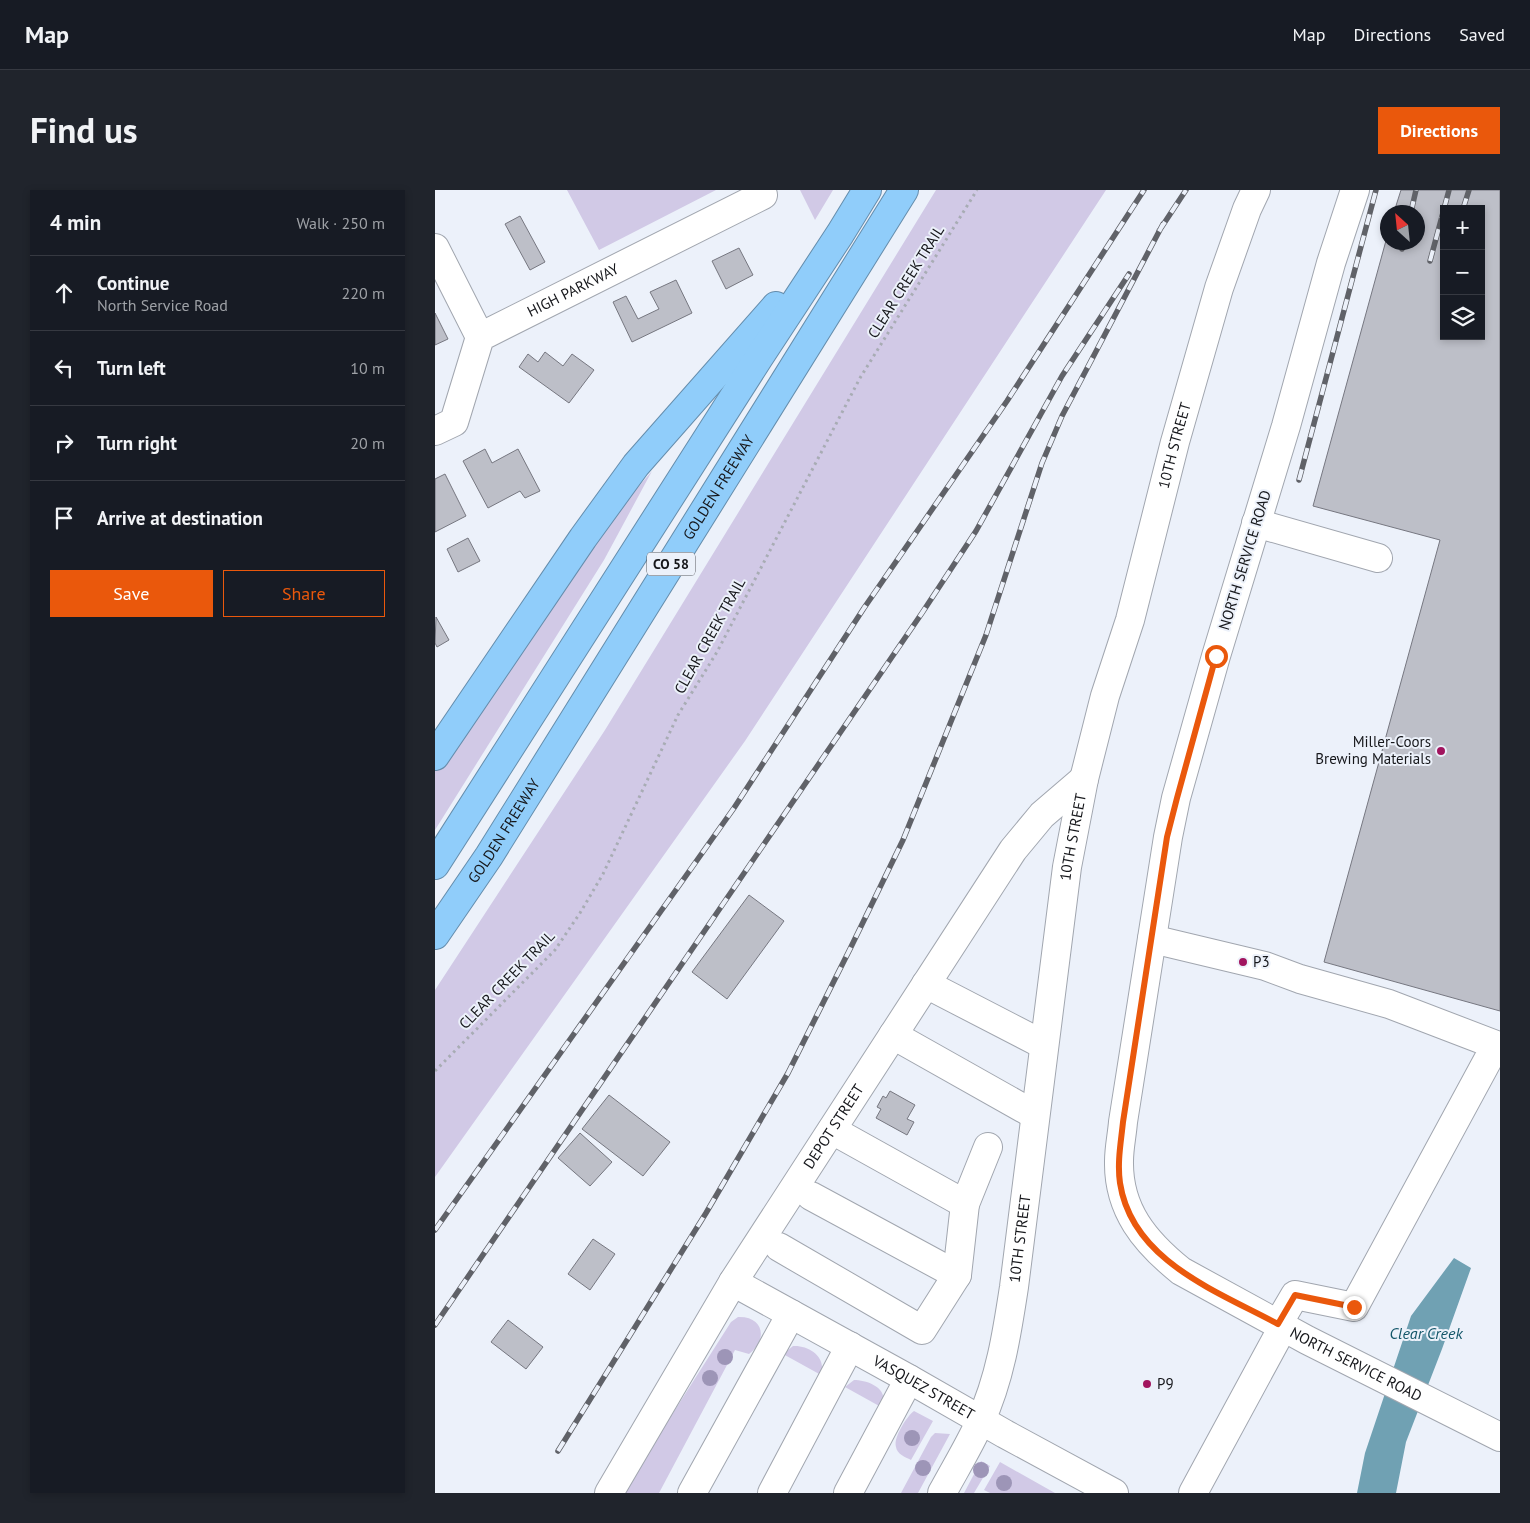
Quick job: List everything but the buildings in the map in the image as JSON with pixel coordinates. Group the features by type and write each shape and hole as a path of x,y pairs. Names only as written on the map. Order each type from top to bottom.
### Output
{"highway":[{"name":"CO 58","path":"435,865 757,359 867,190"},
{"name":"GOLDEN FREEWAY","path":"435,935 494,848 904,190"},
{"path":"435,756 583,538 636,465 840,234"}],"street":[{"name":"10TH STREET","path":"942,1493 981,1421 993,1388 1005,1344 1014,1287 1067,867 1085,779 1105,696 1130,620 1175,442 1219,288 1247,209 1256,190"},
{"name":"NORTH SERVICE ROAD","path":"1355,190 1331,263 1286,426 1216,656 1167,837 1123,1122 1119,1161 1121,1183 1129,1212 1137,1226 1148,1241 1181,1271 1281,1326 1499,1436"},
{"name":"HIGH PARKWAY","path":"480,337 763,195"},
{"path":"435,248 480,337 454,422 435,431"},
{"path":"1256,523 1378,558"},
{"name":"DEPOT STREET","path":"609,1493 733,1282 1013,850 1042,815 1085,779"},
{"path":"1152,939 1265,966 1301,979 1389,1004 1496,1044 1354,1307 1295,1295 1281,1326 1193,1493"},
{"path":"926,984 1044,1045"},
{"path":"893,1034 1035,1115"},
{"path":"832,1130 965,1204"},
{"path":"779,1247 922,1330 957,1275 965,1204 987,1147"},
{"path":"811,1196 957,1275"},
{"name":"VASQUEZ STREET","path":"733,1282 1114,1493"},
{"path":"692,1493 791,1314"},
{"path":"772,1493 849,1346"},
{"path":"848,1493 909,1379"}],"path":[{"name":"CLEAR CREEK TRAIL","path":"435,1071 555,950 580,913 603,874 679,715 717,652 860,378 977,190"}],"shaded area":[{"path":"567,190 716,190 599,250"},
{"path":"800,190 833,190 815,220"},
{"path":"936,190 1106,190 745,741 435,1177 435,990 605,730"},
{"path":"652,471 604,560 435,830 435,764 614,515"},
{"path":"738,1317 753,1320 758,1325 761,1336 759,1342 749,1354 735,1350 659,1493 622,1493 731,1322"},
{"path":"793,1346 799,1346 815,1353 821,1363 821,1375 783,1354"},
{"path":"854,1380 871,1384 881,1391 883,1401 881,1407 845,1387"},
{"path":"914,1411 933,1421 911,1460 898,1452 896,1443 901,1427"},
{"path":"935,1433 950,1434 918,1493 901,1493 931,1437"},
{"path":"981,1461 990,1466 974,1493 964,1493"},
{"path":"1000,1462 1055,1493 990,1493 984,1490"}],"water":[{"name":"Clear Creek","path":"1454,1258 1471,1268 1406,1442 1396,1493 1357,1493 1365,1453 1411,1316"}],"railway":[{"path":"435,1230 734,808 864,608 1007,401 1144,190"},
{"path":"1159,231 1186,190"},
{"path":"1299,480 1376,190"},
{"path":"1413,205 1416,190"},
{"path":"1445,205 1449,190"},
{"path":"1464,205 1469,190"},
{"path":"558,1451 706,1213 788,1073 850,949 903,840 986,635 1042,463 1062,416 1163,224"},
{"path":"1430,261 1440,224"},
{"path":"435,1325 922,613 976,531 1062,376 1129,274"}],"place":[{"name":"Miller-Coors Brewing Materials","path":"1441,751"},
{"name":"P3","path":"1243,962"},
{"name":"P9","path":"1147,1384"}],"route":[{"path":"1216,656 1167,837 1123,1122 1119,1161 1121,1183 1129,1212 1137,1226 1148,1241 1163,1256 1181,1271 1278,1324 1295,1295 1354,1307"}]}
